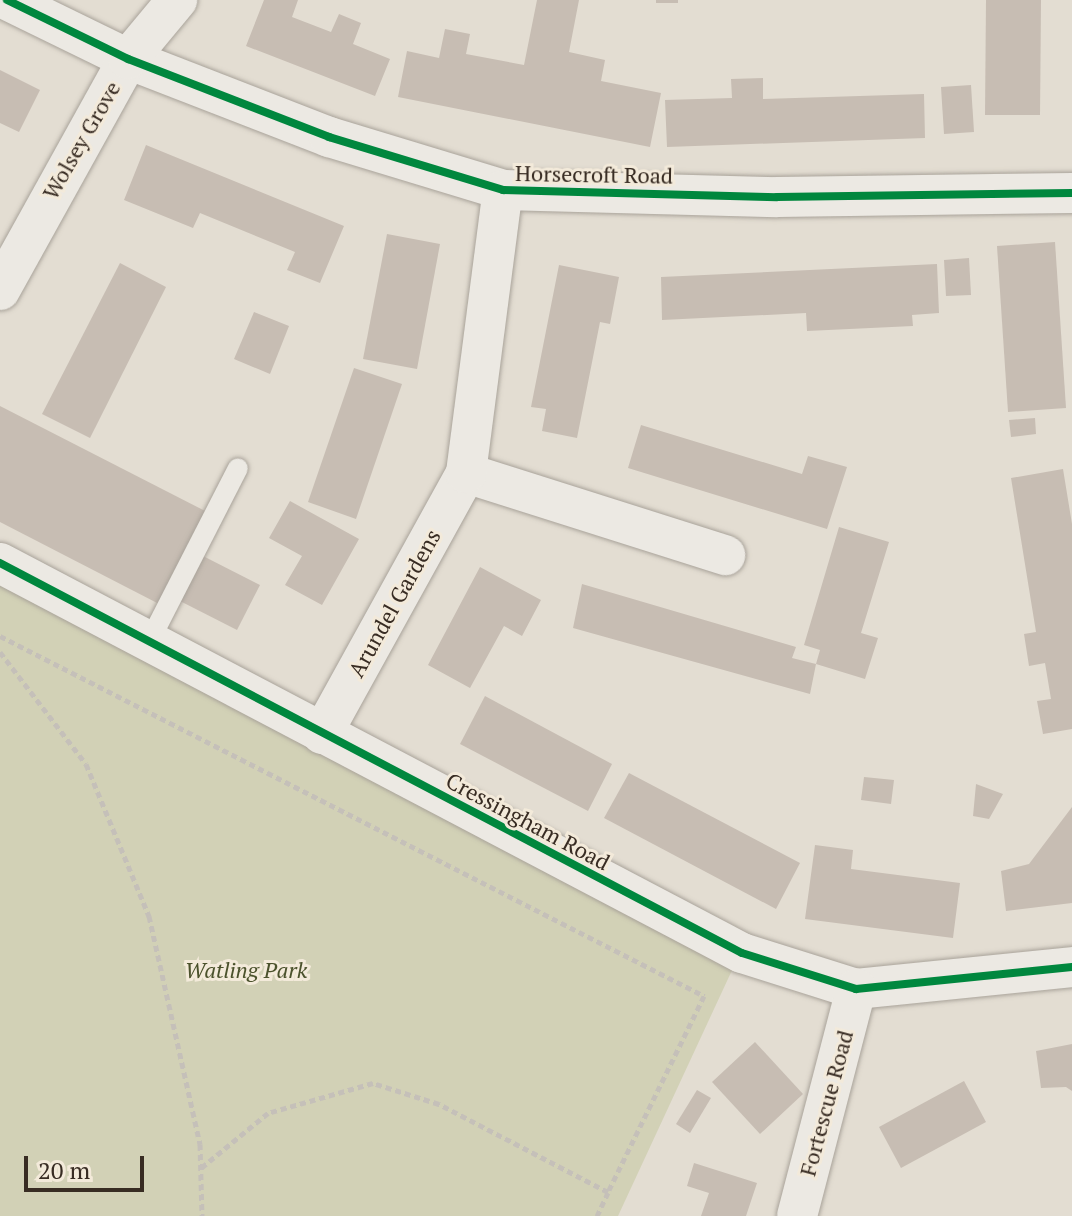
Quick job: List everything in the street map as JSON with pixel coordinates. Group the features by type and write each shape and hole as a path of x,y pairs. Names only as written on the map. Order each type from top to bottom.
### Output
{"street":[{"name":"Horsecroft Road","path":"7,0 128,59 329,137 503,190 777,197 1072,193"},
{"name":"Wolsey Grove","path":"0,290 128,59 177,0"},
{"name":"Arundel Gardens","path":"322,734 466,473 503,190"},
{"path":"466,473 725,555"},
{"name":"Cressingham Road","path":"0,563 742,953 856,989 1072,967"},
{"name":"Fortescue Road","path":"797,1216 856,989"}],"lane":[{"path":"149,642 238,468"}],"path":[{"path":"0,636 704,996 597,1216"},
{"path":"0,652 86,764 149,916 200,1144 202,1216"},
{"path":"201,1168 268,1113 373,1083 439,1104 608,1192"}],"green space":[{"name":"Watling Park","path":"0,561 740,953 618,1216 0,1216"}],"building":[{"path":"264,0 298,0 292,17 331,32 339,14 361,23 353,44 390,59 375,96 246,46"},
{"path":"537,0 579,0 569,52 605,60 601,81 661,93 650,147 398,97 407,51 439,58 445,29 470,34 466,54 524,65"},
{"path":"656,0 678,0 678,3 656,3"},
{"path":"986,0 1041,0 1040,115 985,115"},
{"path":"0,70 40,90 19,132 0,123"},
{"path":"763,78 763,99 924,94 925,138 667,147 665,100 732,98 731,79"},
{"path":"971,85 974,132 944,134 941,87"},
{"path":"146,145 344,226 320,283 287,270 295,252 200,213 193,228 124,200"},
{"path":"387,234 440,244 417,369 363,359"},
{"path":"1055,242 1066,408 1008,412 997,246"},
{"path":"969,258 971,295 946,296 944,260"},
{"path":"120,263 166,287 90,438 42,414"},
{"path":"937,264 939,313 912,315 913,326 807,331 806,313 662,320 661,277"},
{"path":"559,265 619,277 610,324 600,322 577,438 542,431 546,409 531,407"},
{"path":"254,312 289,326 270,374 234,359"},
{"path":"354,368 402,384 356,519 308,502"},
{"path":"0,406 209,513 161,605 0,522"},
{"path":"1035,418 1036,434 1011,437 1009,420"},
{"path":"641,425 802,474 808,456 847,467 827,529 628,468"},
{"path":"1063,469 1072,524 1072,729 1043,734 1037,701 1051,699 1045,663 1029,666 1024,634 1036,632 1011,478"},
{"path":"290,501 359,539 322,605 285,585 302,556 269,538"},
{"path":"839,527 889,542 861,633 878,638 865,679 816,664 820,650 804,645"},
{"path":"203,556 260,585 237,630 180,601"},
{"path":"480,567 541,600 522,636 504,626 470,688 428,665"},
{"path":"582,584 796,647 792,658 816,664 810,694 573,628"},
{"path":"485,696 612,764 588,811 460,744"},
{"path":"629,773 800,863 776,909 604,818"},
{"path":"864,777 894,780 891,804 861,800"},
{"path":"976,784 1003,794 989,819 973,816"},
{"path":"1072,807 1072,903 1006,911 1001,871 1029,864"},
{"path":"815,845 853,850 851,869 960,883 953,938 805,919"},
{"path":"755,1042 803,1094 760,1134 712,1082"},
{"path":"1072,1044 1072,1091 1066,1087 1041,1088 1036,1051"},
{"path":"964,1081 986,1122 901,1168 879,1127"},
{"path":"697,1090 711,1098 690,1133 676,1124"},
{"path":"694,1163 757,1183 746,1216 701,1216 709,1193 687,1186"}],"cycle path":[{"path":"7,0 128,59 329,137 503,190 777,197 1072,193"},
{"path":"0,563 742,953 856,989 1072,967"}]}
